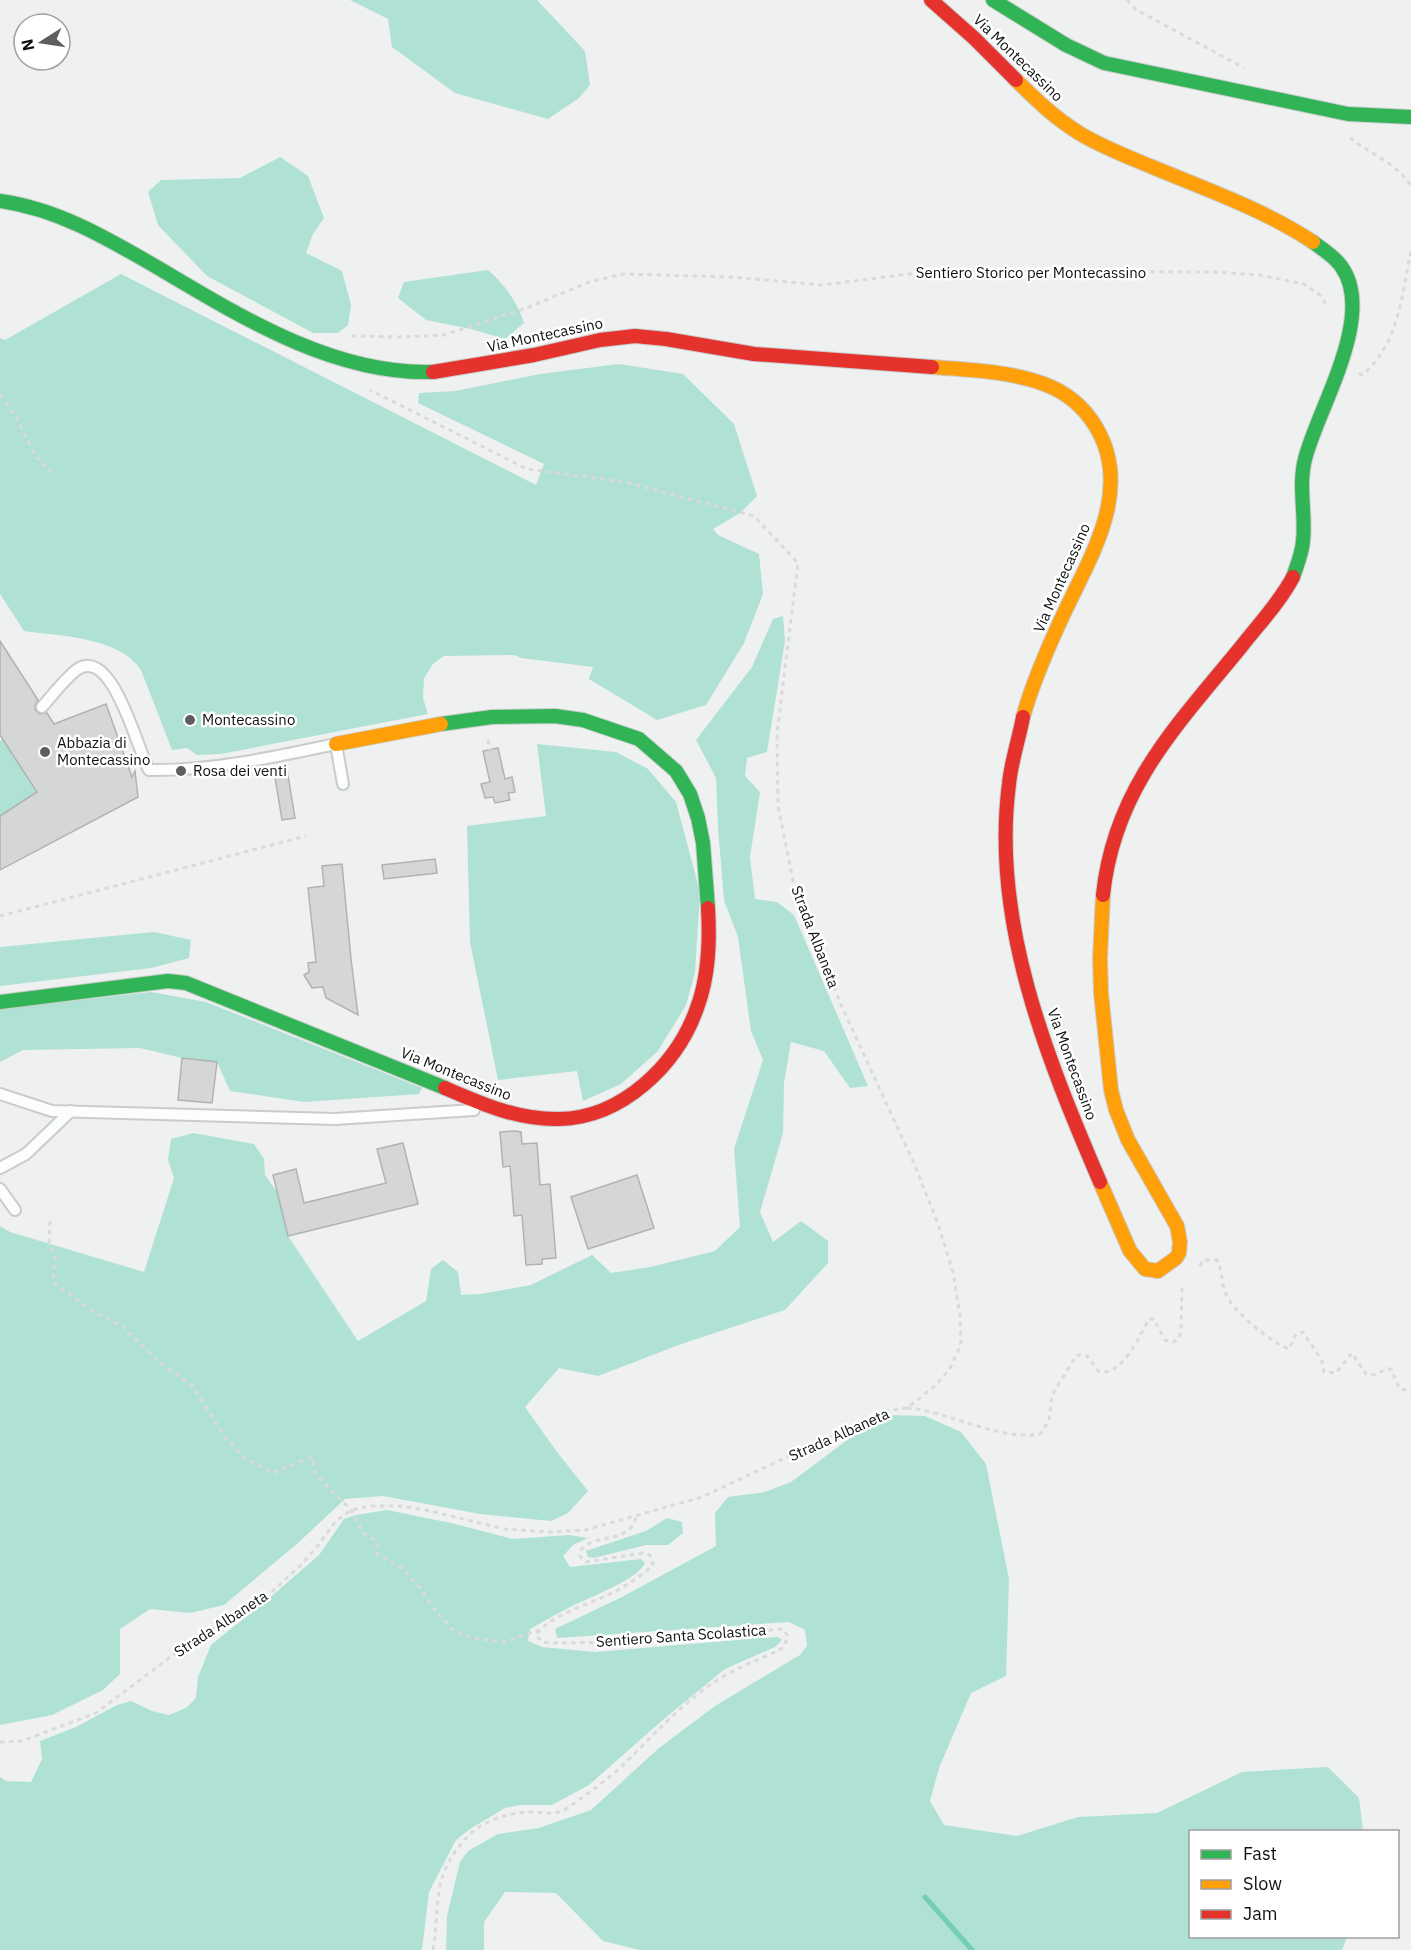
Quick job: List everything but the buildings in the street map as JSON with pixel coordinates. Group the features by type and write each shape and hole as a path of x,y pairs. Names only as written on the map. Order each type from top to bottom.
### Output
{"street":[{"name":"Via Montecassino","path":"0,201 36,207 102,236 273,333 323,353 374,366 421,372 456,370 544,353 588,341 627,336 671,340 744,353 859,360 985,372 1037,381 1058,389 1081,405 1100,432 1111,469 1112,496 1105,523 1054,636 1024,713 1012,757 1005,810 1007,866 1012,916 1029,991 1052,1063 1130,1251 1144,1269 1158,1271 1180,1254 1181,1241 1177,1226 1128,1141 1116,1111 1108,1076 1099,981 1100,906 1117,830 1132,794 1152,758 1292,579 1303,541 1301,490 1305,459 1350,336 1352,307 1349,283 1341,266 1323,249 1296,231 1235,201 1105,147 1055,117 1021,87 974,38 931,0"},
{"name":"Via Montecassino","path":"993,0 1066,45 1104,63 1348,114 1411,117"},
{"name":"Via Montecassino","path":"0,1002 168,981 186,983 495,1109 517,1116 549,1119 569,1119 615,1104 636,1090 672,1056 695,1013 704,987 710,925 699,821 685,782 666,761 639,739 583,720 538,716 486,718 336,744"}],"lane":[{"path":"42,707 78,669 90,667 99,669 117,690 149,770 169,770 272,758 336,744 344,784"},
{"path":"0,1094 52,1111 335,1119 495,1109"},
{"path":"0,1168 26,1154 71,1111"},
{"path":"0,1189 15,1210"}],"path":[{"path":"1126,0 1135,9 1246,68"},
{"path":"1344,134 1402,175 1410,183 1411,188"},
{"path":"1354,369 1362,375 1373,366 1387,345 1401,305 1411,250"},
{"name":"Sentiero Storico per Montecassino","path":"341,357 342,335 402,337 444,335 529,307 589,282 624,274 732,277 822,285 917,273 965,271 1237,273 1304,284 1320,296 1327,305 1328,313"},
{"name":"Strada Albaneta","path":"0,1742 22,1741 96,1713 193,1640 263,1600 300,1566 335,1522 351,1510 371,1506 401,1506 505,1529 550,1532 585,1530 702,1497 885,1411 907,1407 934,1386 949,1370 961,1345 960,1316 953,1272 937,1221 842,1007 796,895 778,806 777,733 798,563 754,516 625,482 527,469 369,389"},
{"path":"0,394 15,415 36,457 51,471"},
{"path":"0,916 306,836"},
{"path":"50,1221 49,1244 55,1258 54,1282 94,1312 122,1326 160,1362 192,1385 224,1436 245,1458 273,1473 312,1457 316,1475 351,1510 363,1533 378,1542 376,1554 402,1568 454,1631 472,1638 505,1642 539,1630 615,1591 644,1573 653,1565 650,1555 586,1562 580,1556 584,1545 625,1533 635,1522 636,1516"},
{"path":"1196,1272 1203,1260 1217,1260 1223,1274 1225,1294 1235,1307 1253,1325 1279,1345 1289,1349 1296,1334 1303,1332 1322,1361 1324,1372 1336,1373 1352,1353 1365,1374 1376,1375 1386,1369 1391,1369 1399,1388 1411,1392"},
{"path":"907,1407 925,1409 1010,1433 1030,1436 1040,1434 1050,1421 1052,1395 1076,1356 1082,1354 1087,1356 1098,1371 1109,1372 1132,1350 1149,1319 1155,1318 1165,1340 1172,1342 1178,1340 1181,1332 1182,1281 1170,1264"},
{"name":"Sentiero Santa Scolastica","path":"433,1950 436,1909 442,1874 469,1834 505,1816 530,1812 544,1814 564,1810 605,1781 657,1730 709,1685 783,1648 788,1636 783,1629 623,1642 550,1643 542,1642 537,1636 539,1630"}],"green space":[{"path":"350,0 537,0 585,51 590,85 579,98 548,119 455,93 392,47 388,19"},
{"path":"280,157 308,176 324,218 313,234 306,253 342,271 351,305 348,325 338,333 313,333 207,276 158,225 148,192 161,180 240,178"},
{"path":"488,270 510,294 524,323 505,339 426,320 398,298 404,282"},
{"path":"121,274 536,485 544,464 418,403 419,393 455,391 540,374 619,364 683,374 734,424 757,496 740,513 713,529 718,535 759,554 763,594 744,643 706,705 657,720 589,679 593,667 521,658 514,655 444,656 433,664 424,678 423,698 428,714 221,754 197,755 187,748 172,750 141,670 131,659 104,644 24,631 0,594 0,338 5,340"},
{"path":"783,616 785,641 767,752 747,758 745,776 760,792 750,857 755,899 777,902 794,915 868,1086 850,1088 824,1051 791,1042 784,1083 783,1133 760,1212 773,1242 801,1221 828,1241 828,1263 785,1310 684,1343 598,1376 559,1368 525,1407 588,1491 568,1513 551,1521 480,1514 383,1496 345,1499 298,1543 224,1605 190,1613 150,1609 120,1629 120,1674 103,1690 52,1715 0,1725 0,1226 10,1232 144,1272 174,1178 168,1160 171,1139 193,1133 254,1144 264,1159 265,1175 278,1193 288,1236 358,1341 426,1301 431,1269 443,1260 458,1272 461,1295 481,1294 531,1285 592,1255 611,1273 650,1267 715,1251 740,1227 734,1149 763,1060 751,1031 738,937 724,900 716,778 696,740 752,667 773,619"},
{"path":"3,739 37,792 0,816 0,741"},
{"path":"537,744 616,752 648,769 676,802 700,892 695,973 686,1005 658,1051 621,1084 583,1101 577,1071 498,1080 470,942 467,826 546,816"},
{"path":"154,932 191,940 189,958 151,968 0,986 0,947"},
{"path":"151,992 206,1002 422,1088 419,1094 304,1102 230,1091 217,1062 182,1058 140,1048 23,1050 0,1062 0,1009"},
{"path":"881,1415 925,1416 961,1432 986,1464 1009,1579 1006,1676 971,1693 939,1768 930,1801 944,1825 1017,1836 1078,1817 1157,1813 1242,1772 1328,1767 1359,1798 1363,1830 1189,1830 1189,1938 1347,1938 1342,1950 640,1950 603,1941 556,1893 505,1892 484,1922 484,1950 446,1950 447,1916 460,1862 468,1851 498,1834 539,1828 591,1810 659,1748 715,1706 800,1655 807,1646 805,1630 789,1622 557,1638 555,1629 622,1597 716,1546 715,1513 728,1497 765,1492 791,1482"},
{"path":"387,1510 513,1539 569,1535 588,1538 573,1545 563,1556 570,1567 641,1559 645,1563 641,1569 623,1582 530,1629 528,1641 542,1647 596,1652 761,1638 778,1637 782,1640 775,1647 725,1669 589,1785 552,1805 520,1805 505,1808 456,1840 429,1892 422,1950 0,1950 0,1777 6,1781 31,1782 42,1759 40,1741 76,1727 117,1705 131,1701 152,1711 169,1715 186,1708 196,1698 198,1677 211,1645 319,1555 344,1519"},
{"path":"667,1518 682,1522 683,1533 668,1545 646,1545 594,1558 588,1557 586,1551 646,1531"}],"waterway":[{"path":"925,1897 972,1950"}],"traffic: fast":[{"path":"993,0 1066,45 1104,63 1348,114 1411,117"},
{"path":"0,201 61,217 118,245 253,322 323,353 359,364 395,370 433,372"},
{"path":"1293,577 1303,541 1302,479 1305,459 1341,362 1349,335 1352,310 1350,286 1341,266 1313,242"},
{"path":"441,724 492,717 555,716 583,720 639,739 676,771 690,794 703,843 708,908"},
{"path":"0,1002 168,981 186,983 445,1088"}],"traffic: slow":[{"path":"1016,80 1054,115 1088,138 1274,219 1313,242"},
{"path":"932,367 1003,374 1052,387 1074,401 1086,413 1096,427 1106,450 1111,474 1110,497 1104,521 1086,567 1042,663 1023,717"},
{"path":"336,744 441,724"},
{"path":"1100,1182 1130,1251 1145,1269 1158,1271 1176,1258 1180,1242 1177,1226 1128,1140 1111,1090 1101,993 1103,895"}],"traffic: jam":[{"path":"931,0 1016,80"},
{"path":"433,372 534,355 600,340 635,336 754,354 932,367"},
{"path":"1103,895 1109,857 1120,822 1152,760 1275,604 1293,577"},
{"path":"1023,717 1010,776 1006,836 1008,887 1016,938 1043,1038 1100,1182"},
{"path":"445,1088 500,1110 544,1119 582,1116 604,1109 625,1098 661,1068 688,1029 701,996 706,971 709,946 708,908"}],"place":[{"name":"Montecassino","path":"190,720"},
{"name":"Abbazia di Montecassino","path":"45,752"},
{"name":"Rosa dei venti","path":"181,771"}]}
